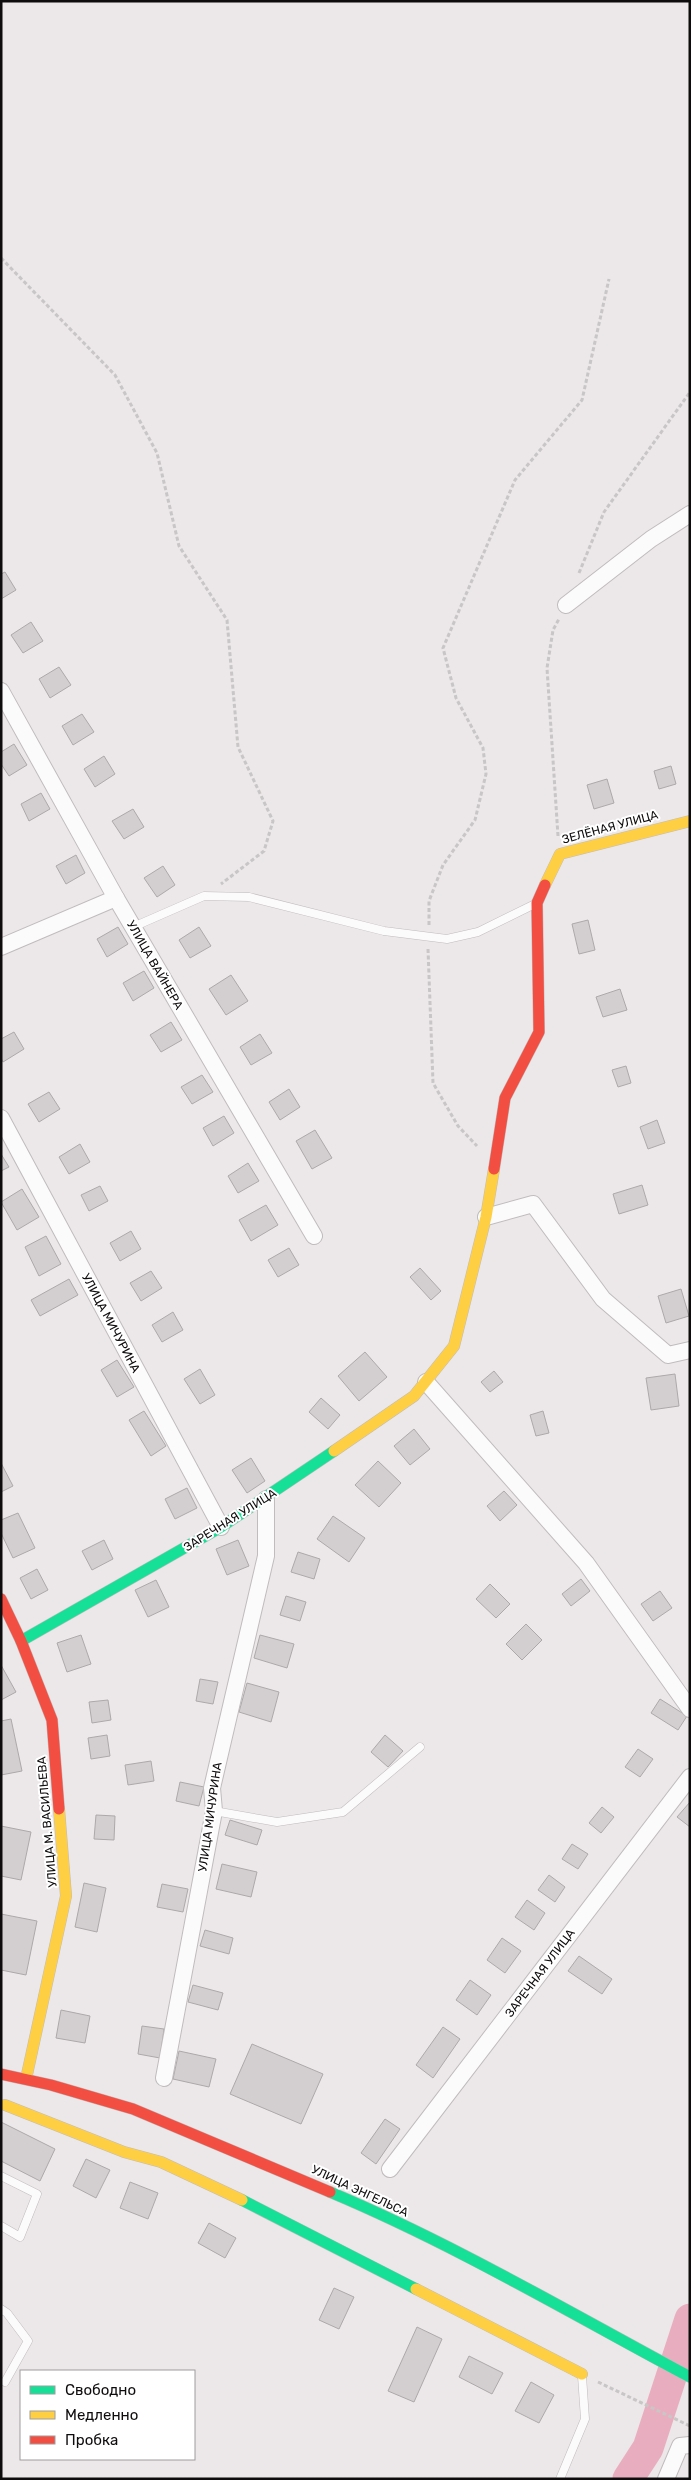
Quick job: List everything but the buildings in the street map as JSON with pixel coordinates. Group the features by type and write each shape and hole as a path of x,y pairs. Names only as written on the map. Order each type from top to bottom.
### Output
{"street":[{"path":"566,605 651,539 690,514"},
{"name":"УЛИЦА ВАЙНЕРА","path":"1,691 116,898 314,1236"},
{"name":"ЗЕЛЁНАЯ УЛИЦА","path":"537,903 560,854 690,821"},
{"path":"1,947 116,898"},
{"name":"ЗАРЕЧНАЯ УЛИЦА","path":"21,1642 266,1499 414,1396 454,1346 486,1217 505,1098 539,1032 537,903"},
{"name":"УЛИЦА МИЧУРИНА","path":"1,1118 221,1527"},
{"path":"486,1217 533,1204 603,1299 668,1355 690,1350"},
{"path":"426,1382 586,1563 690,1709"},
{"name":"УЛИЦА МИЧУРИНА","path":"164,2078 214,1810 212,1788 266,1556 266,1499"},
{"name":"УЛИЦА М. ВАСИЛЬЕВА","path":"1,1599 21,1642 52,1720 66,1896 13,2076"},
{"name":"ЗАРЕЧНАЯ УЛИЦА","path":"390,2169 690,1777"},
{"path":"13,2076 3,2109 124,2152 161,2162 255,2206 582,2374"},
{"name":"УЛИЦА ЭНГЕЛЬСА","path":"13,2076 133,2109 354,2202 481,2265 690,2377"},
{"path":"666,2479 680,2446 690,2445"}],"lane":[{"path":"133,927 204,896 250,897 384,931 447,939 478,932 537,903"},
{"path":"214,1810 276,1822 343,1812 420,1747"},
{"path":"1,2176 37,2194 20,2238 1,2226"},
{"path":"1,2309 7,2313 28,2342 5,2382"},
{"path":"560,2479 585,2419 582,2374"}],"path":[{"path":"1,258 115,376 157,453 179,546 227,620 238,747 273,821 264,851 204,896"},
{"path":"495,1164 458,1126 433,1083 427,974 429,902 443,865 475,820 486,774 483,748 456,698 443,648 515,480 582,400 609,279"},
{"path":"576,579 604,512 690,392"},
{"path":"560,854 547,668 553,630 566,605"},
{"path":"582,2374 690,2426"}],"waterway":[{"path":"628,2479 648,2448 690,2319"}],"traffic: fast":[{"path":"21,1641 221,1527 334,1451"},
{"path":"330,2192 376,2212 467,2257 690,2377"},
{"path":"242,2200 416,2289"}],"traffic: slow":[{"path":"545,885 560,854 690,821"},
{"path":"334,1451 414,1396 454,1346 486,1217 494,1169"},
{"path":"26,2079 66,1896 59,1809"},
{"path":"5,2105 124,2152 161,2162 242,2200"},
{"path":"416,2289 582,2374"}],"traffic: jam":[{"path":"494,1169 505,1098 539,1032 537,903 545,885"},
{"path":"1,1599 21,1641 52,1720 59,1809"},
{"path":"1,2074 51,2085 133,2109 330,2192"}]}
